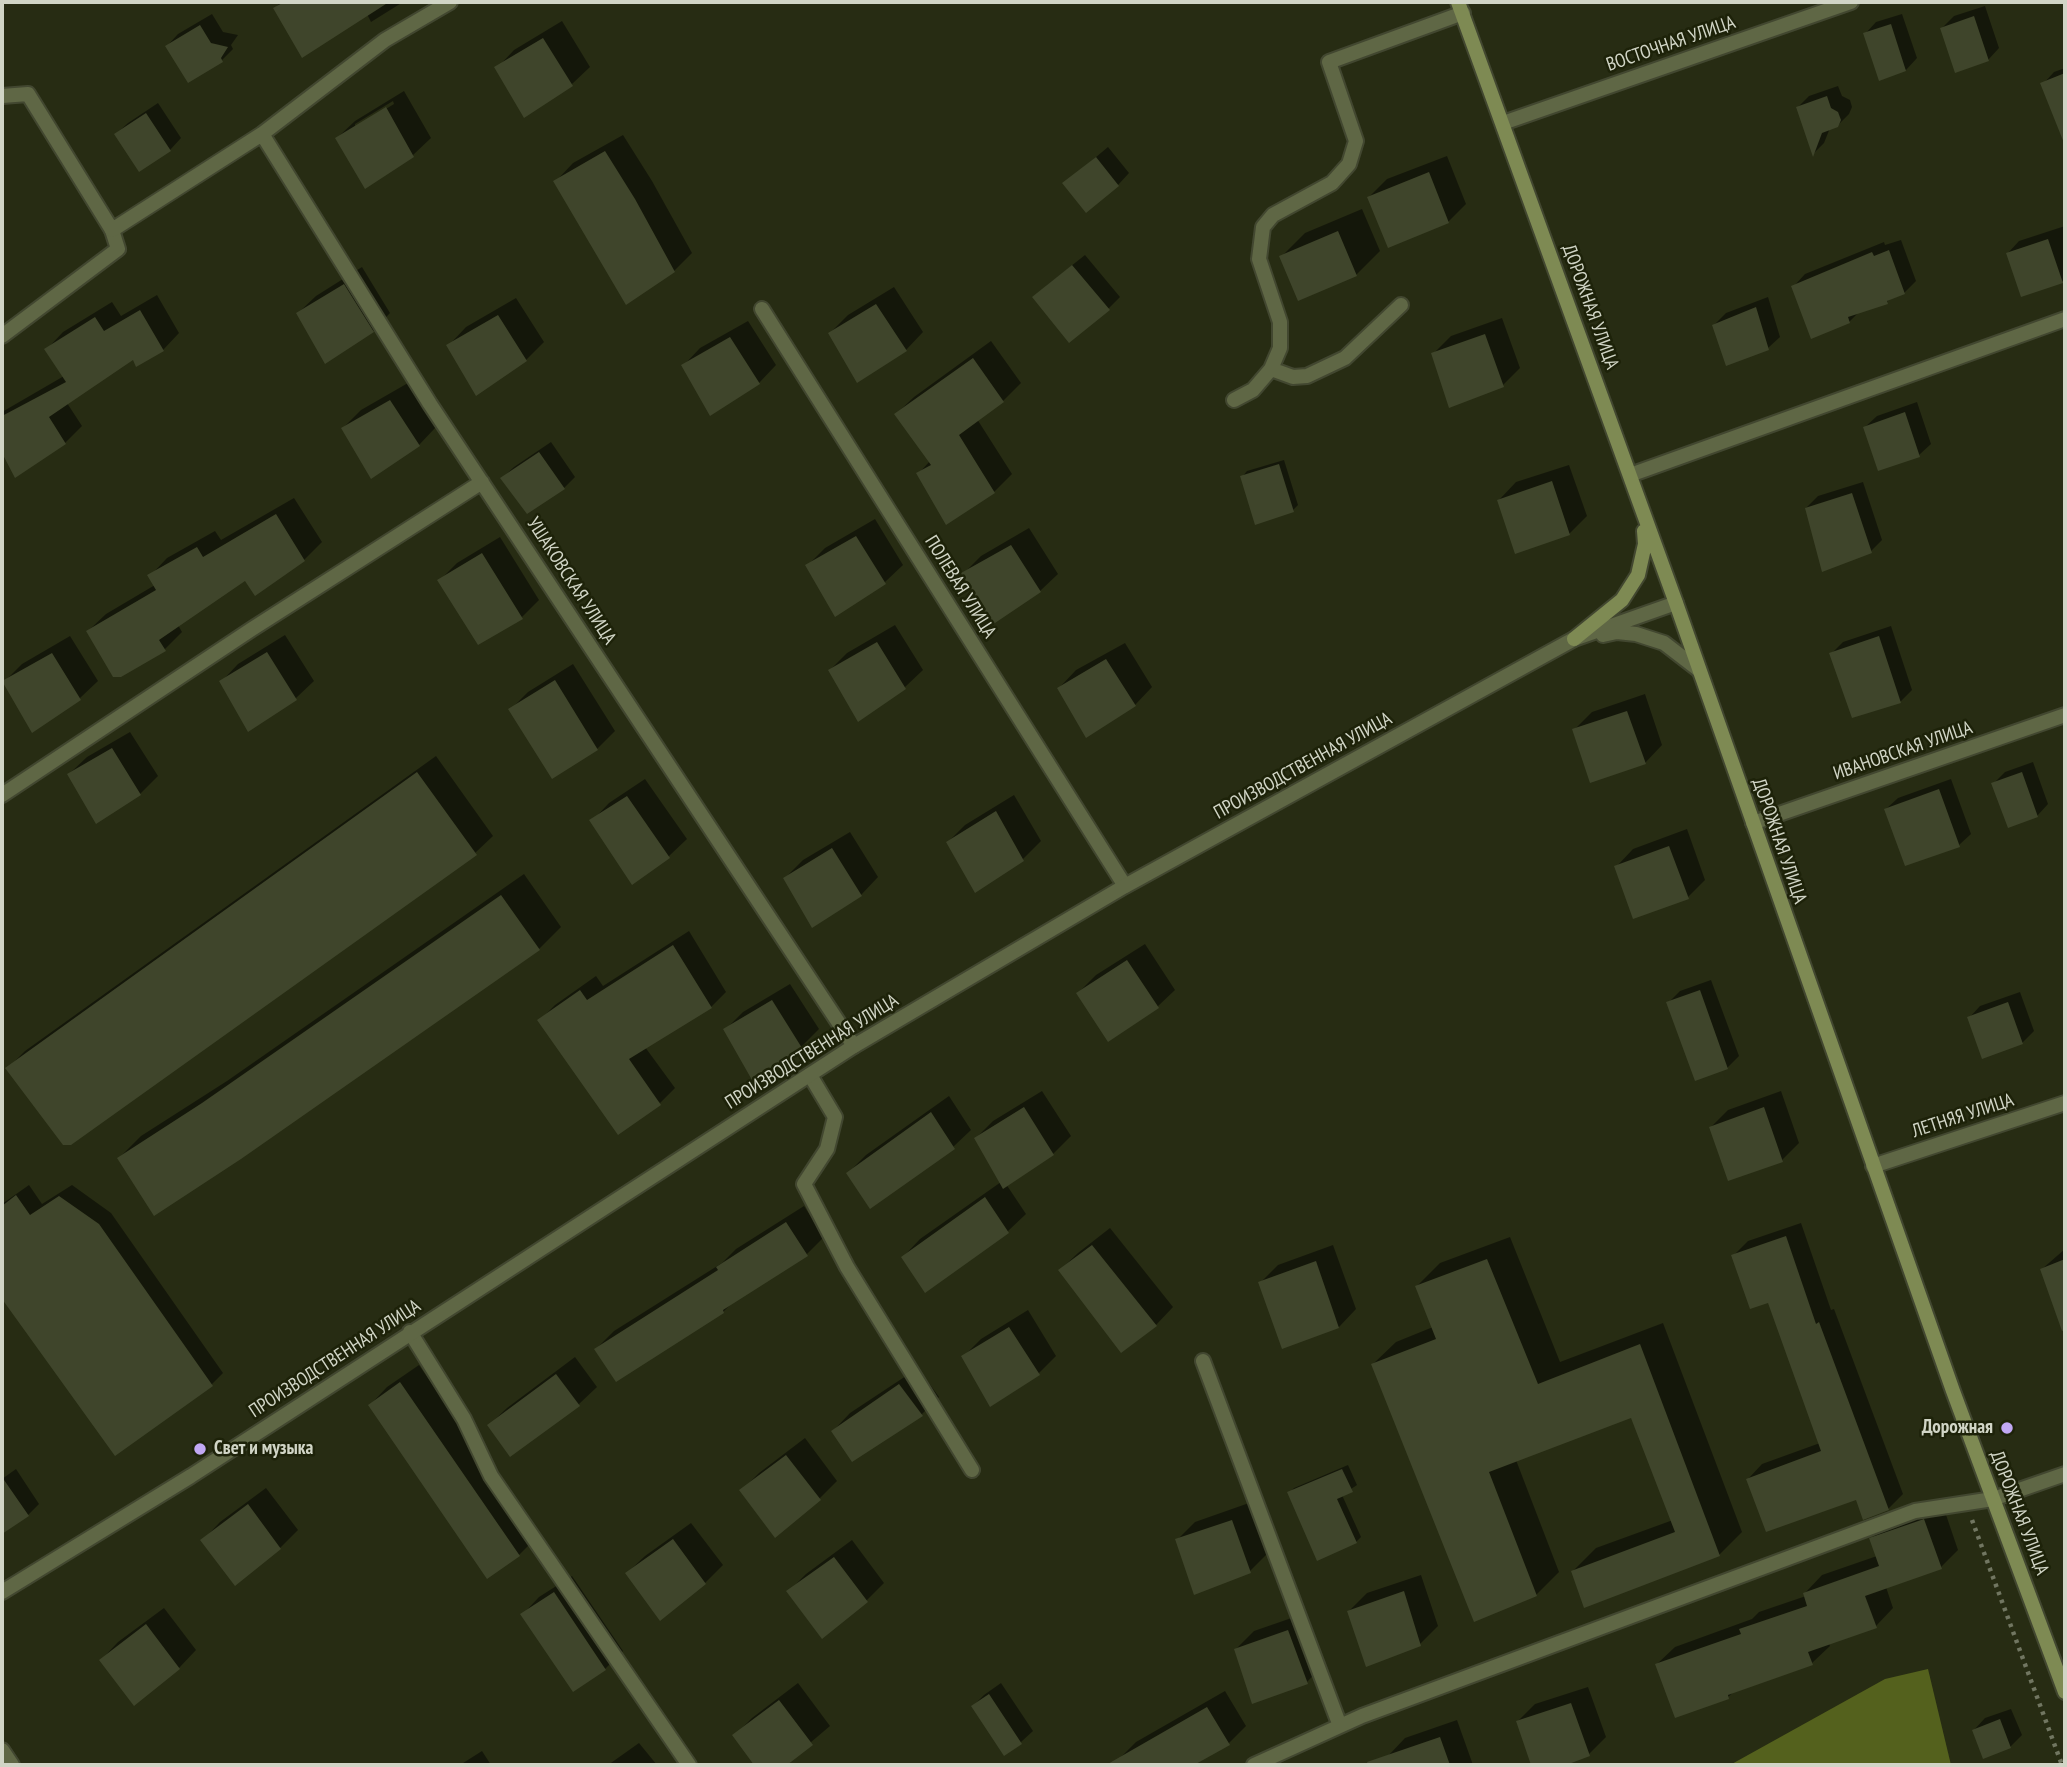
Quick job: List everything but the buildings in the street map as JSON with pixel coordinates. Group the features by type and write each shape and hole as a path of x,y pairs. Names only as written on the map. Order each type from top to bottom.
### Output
{"main road":[{"name":"ДОРОЖНАЯ УЛИЦА","path":"1460,8 1676,603 1873,1166 2065,1692"},
{"path":"1574,639 1622,600 1638,575 1645,544 1643,512"}],"street":[{"path":"112,230 262,134 385,40 450,2"},
{"name":"ВОСТОЧНАЯ УЛИЦА","path":"1503,123 1851,2"},
{"path":"1234,400 1253,390 1271,369 1280,348 1280,322 1259,259 1263,227 1273,215 1332,183 1349,164 1356,141 1329,62 1460,8"},
{"path":"2,96 28,94 112,230 118,249 2,336"},
{"name":"УШАКОВСКАЯ УЛИЦА","path":"262,134 358,291 854,1046"},
{"path":"1271,369 1293,377 1307,376 1345,358 1401,306"},
{"name":"ПОЛЕВАЯ УЛИЦА","path":"762,309 1125,886"},
{"path":"1630,475 2065,319"},
{"path":"2,795 252,629 482,482"},
{"name":"ПРОИЗВОДСТВЕННАЯ УЛИЦА","path":"2,1592 191,1476 854,1046 1125,886 1574,639 1676,603"},
{"path":"1574,639 1617,632 1643,635 1664,643 1699,670"},
{"name":"ИВАНОВСКАЯ УЛИЦА","path":"1753,823 2065,715"},
{"path":"810,1074 835,1117 827,1149 804,1184 847,1267 972,1469"},
{"name":"ЛЕТНЯЯ УЛИЦА","path":"1873,1166 2065,1103"},
{"path":"410,1332 464,1419 491,1476 689,1765"},
{"path":"1203,1361 1340,1726"},
{"path":"1254,1765 1388,1706 1915,1511 1993,1499 2065,1474"},
{"path":"2,1751 12,1765"}],"path":[{"path":"1966,1504 2062,1765"}],"green space":[{"path":"1928,1669 1951,1765 1730,1765 1885,1679"}],"place":[{"name":"Дорожная","path":"2007,1428"},
{"name":"Свет и музыка","path":"200,1449"}]}
